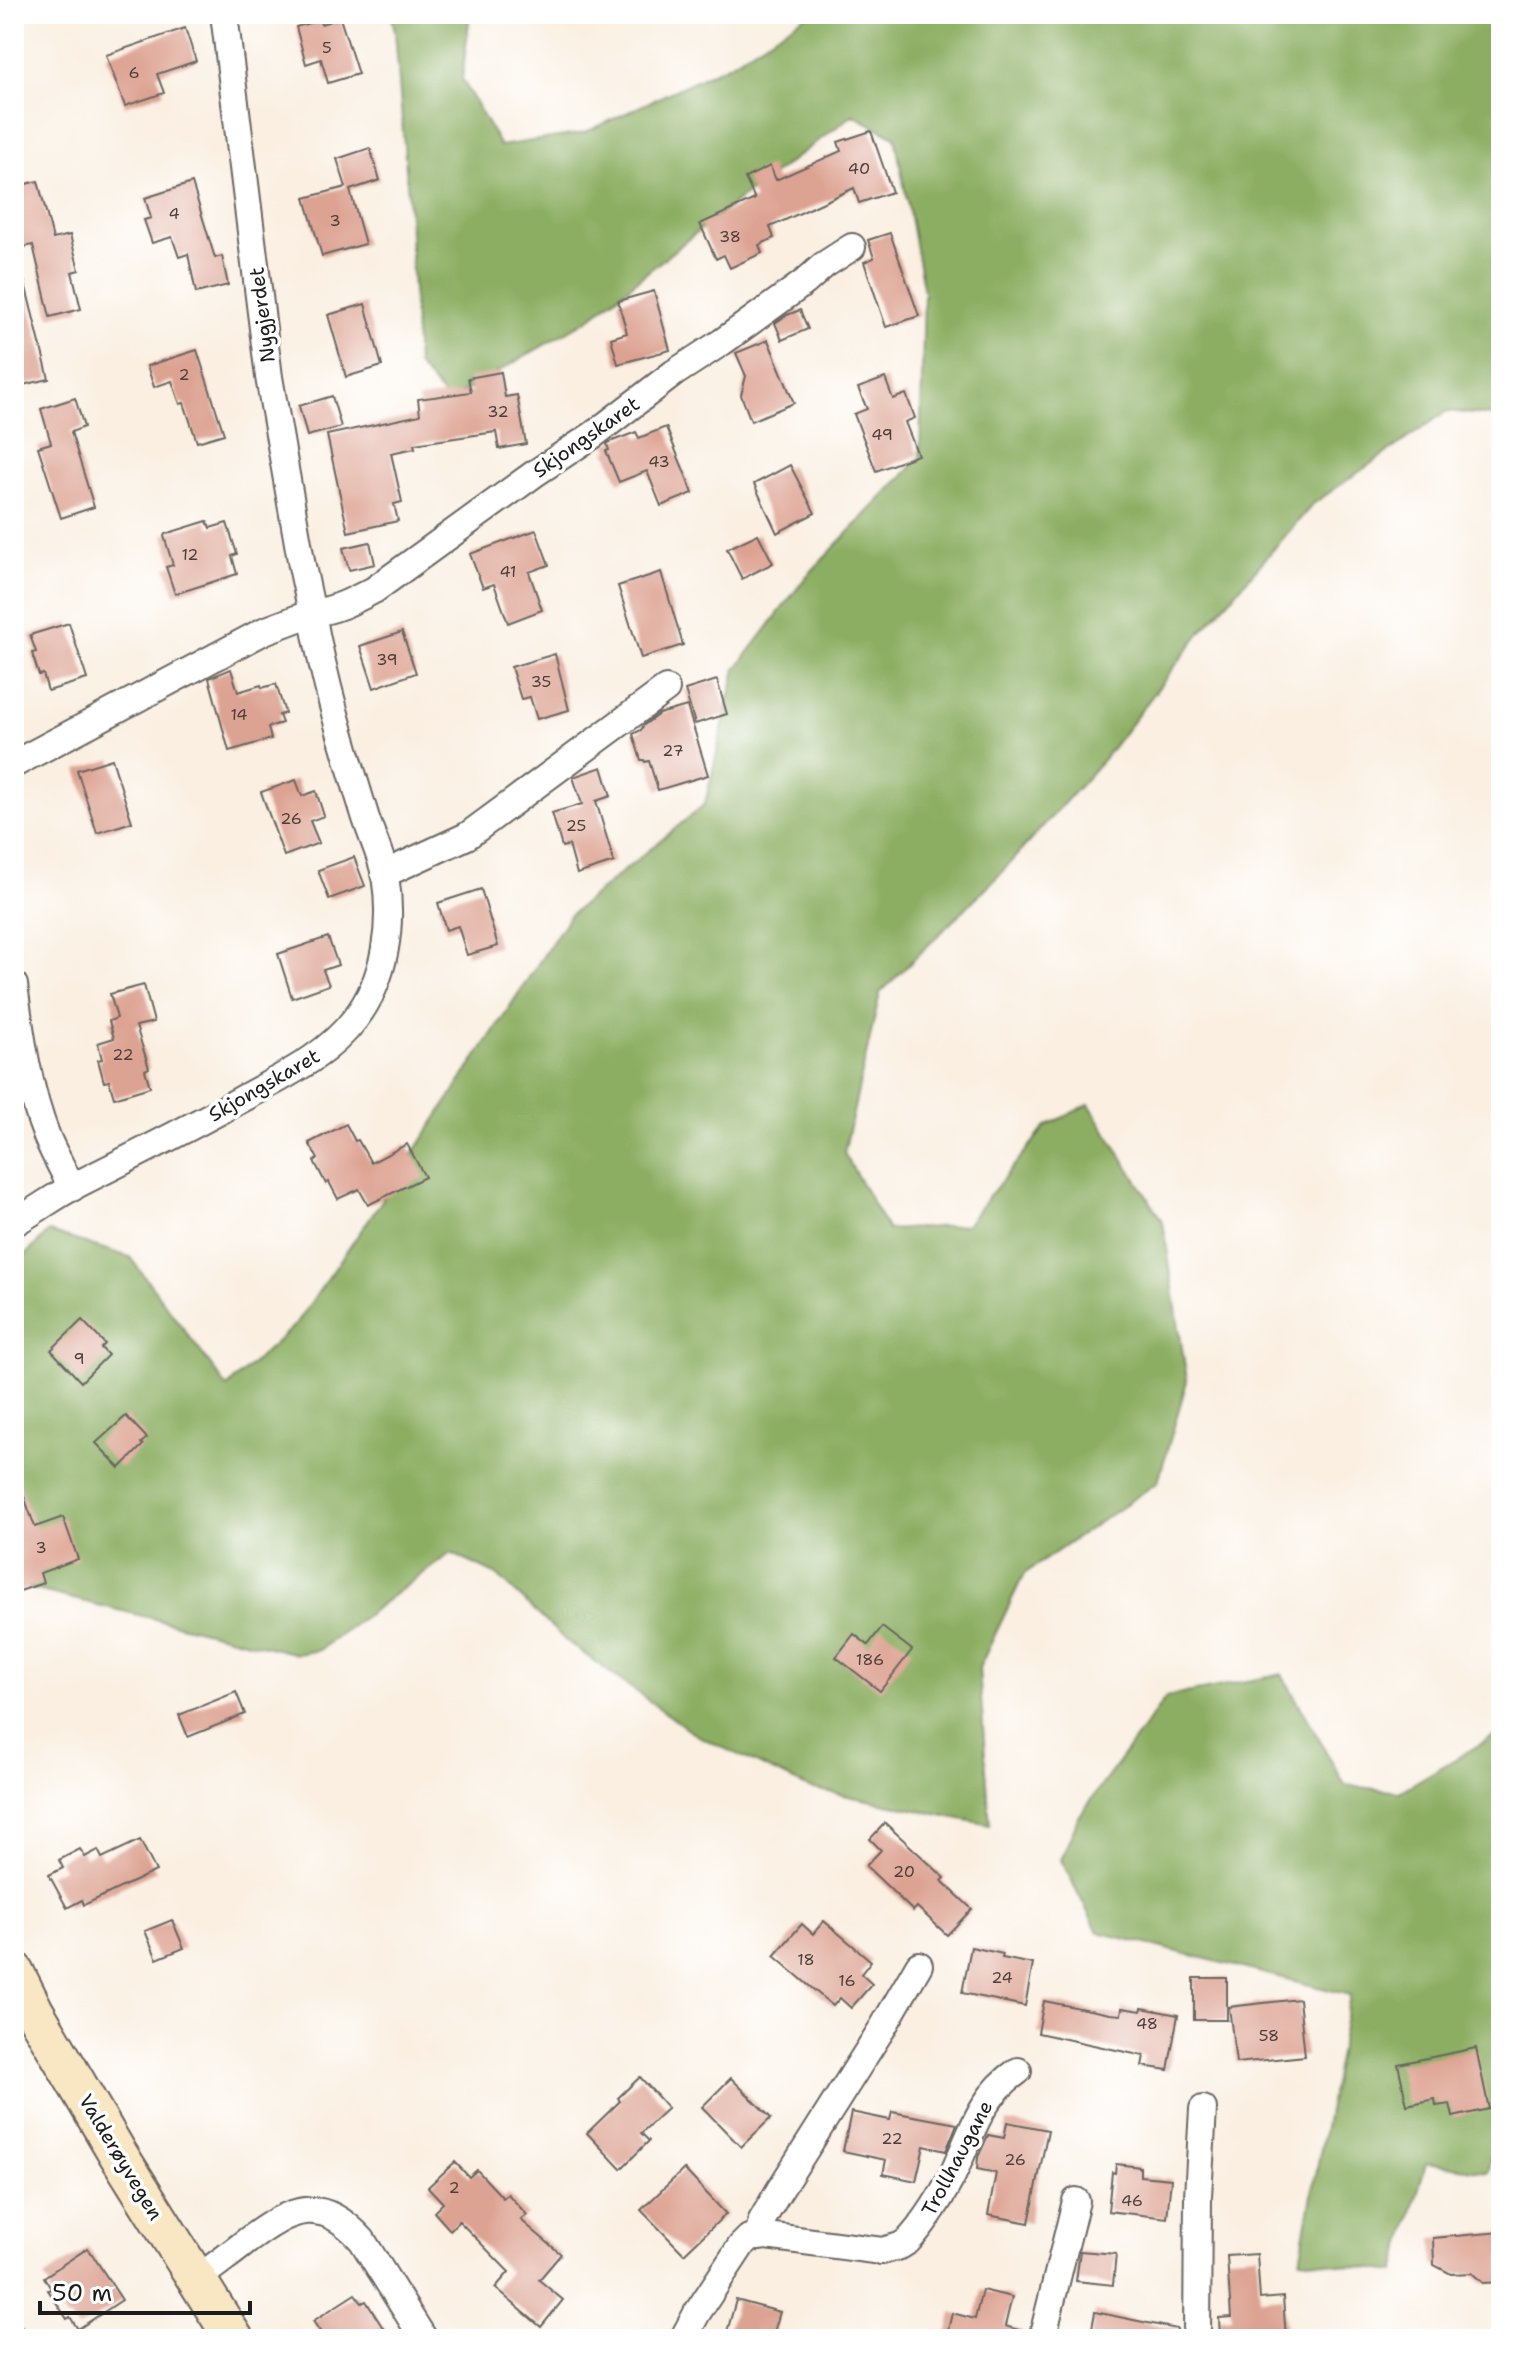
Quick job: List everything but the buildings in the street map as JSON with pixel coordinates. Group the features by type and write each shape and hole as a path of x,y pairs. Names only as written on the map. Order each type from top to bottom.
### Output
{"main road":[{"name":"Valderøyvegen","path":"14,1971 118,2154 234,2339"}],"street":[{"name":"Nygjerdet","path":"224,14 269,377 312,613"},
{"name":"Skjongskaret","path":"14,764 264,631 312,613 330,611 374,590 852,247"},
{"name":"Skjongskaret","path":"14,1223 72,1188 161,1144 322,1053 357,1017 371,993 382,966 387,942 384,874 333,704 312,613"},
{"path":"384,874 467,836 666,689"},
{"path":"14,985 20,1030 37,1107 48,1139 72,1188"},
{"path":"683,2339 741,2246 749,2238 758,2237 762,2220 773,2200 919,1965"},
{"name":"Trollhaugane","path":"758,2237 781,2237 882,2251 900,2246 915,2233 949,2181 984,2103 1005,2079 1018,2071"},
{"path":"1197,2339 1198,2196 1203,2109"},
{"path":"1042,2339 1076,2201"},
{"path":"197,2279 287,2214 303,2211 336,2216 362,2240 424,2339"}],"green space":[{"path":"391,14 470,14 462,79 500,146 584,133 730,64 809,14 1501,14 1501,417 1447,411 1313,504 1202,631 1103,760 998,876 880,993 844,1153 888,1230 966,1225 1046,1126 1089,1104 1163,1222 1187,1381 1158,1482 1024,1574 979,1668 990,1825 809,1788 696,1735 565,1640 497,1575 451,1553 319,1650 297,1654 20,1586 14,1536 14,1266 49,1232 130,1257 227,1387 296,1324 392,1186 570,915 705,804 736,669 806,577 920,458 924,292 895,137 853,115 717,216 589,319 448,401 417,365 408,196 395,31"},
{"path":"1282,1674 1345,1785 1399,1792 1501,1732 1501,2099 1488,2172 1426,2163 1395,2272 1300,2259 1350,1995 1098,1932 1061,1860 1078,1818 1166,1697"}]}
